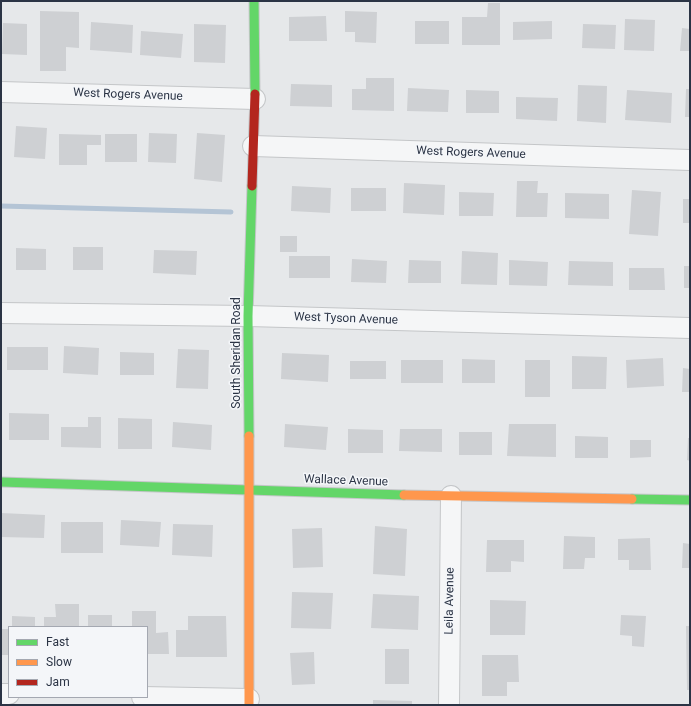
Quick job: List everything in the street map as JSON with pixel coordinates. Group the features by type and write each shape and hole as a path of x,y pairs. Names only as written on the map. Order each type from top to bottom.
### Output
{"street":[{"name":"South Sheridan Road","path":"249,702 250,490 248,316 255,99 254,1"},
{"name":"West Rogers Avenue","path":"1,92 255,99"},
{"name":"West Rogers Avenue","path":"253,146 690,160"},
{"name":"West Tyson Avenue","path":"1,313 248,316 690,328"},
{"name":"Wallace Avenue","path":"1,482 451,496 690,500"},
{"name":"Leila Avenue","path":"449,705 451,496"},
{"path":"148,697 249,702"}],"building":[{"path":"488,3 500,3 500,45 462,45 462,17 487,17"},
{"path":"40,11 79,12 79,48 66,47 66,71 40,71"},
{"path":"345,11 377,12 376,43 355,42 355,32 345,32"},
{"path":"326,16 327,41 289,41 289,17"},
{"path":"625,19 655,20 654,51 624,50"},
{"path":"415,21 449,21 449,44 415,44"},
{"path":"552,21 552,39 513,40 513,22"},
{"path":"91,22 133,25 132,53 90,50"},
{"path":"3,23 27,24 27,55 2,54"},
{"path":"194,24 226,25 225,63 194,62"},
{"path":"583,24 616,25 615,49 582,48"},
{"path":"682,28 690,29 690,51 680,51"},
{"path":"141,31 183,34 181,58 140,55"},
{"path":"366,78 394,78 394,111 352,110 352,89 366,89"},
{"path":"291,84 332,85 332,107 290,106"},
{"path":"578,85 607,86 606,123 577,121"},
{"path":"408,88 449,90 448,112 407,111"},
{"path":"686,89 690,89 690,117 685,117"},
{"path":"466,90 499,91 499,113 466,113"},
{"path":"627,90 672,93 671,123 625,120"},
{"path":"516,97 558,98 557,121 516,119"},
{"path":"16,126 47,128 45,159 14,157"},
{"path":"149,133 177,134 176,163 148,162"},
{"path":"197,133 225,135 222,182 194,179"},
{"path":"59,134 101,135 101,145 87,145 87,165 59,165"},
{"path":"105,134 137,134 137,162 105,162"},
{"path":"517,181 538,181 537,193 548,193 547,217 516,217"},
{"path":"404,183 445,185 444,215 403,213"},
{"path":"292,186 331,188 330,213 291,211"},
{"path":"351,188 386,188 386,211 351,211"},
{"path":"632,190 661,192 658,236 629,234"},
{"path":"459,192 494,193 493,216 459,216"},
{"path":"565,193 609,194 609,219 565,218"},
{"path":"683,199 690,199 690,223 683,223"},
{"path":"280,236 297,236 297,252 280,252"},
{"path":"73,247 103,247 103,270 73,270"},
{"path":"16,248 46,249 46,270 16,270"},
{"path":"154,250 197,251 196,275 153,273"},
{"path":"462,251 498,253 497,285 461,284"},
{"path":"289,256 330,256 330,278 289,278"},
{"path":"352,259 387,261 386,283 351,282"},
{"path":"409,260 441,261 441,283 408,283"},
{"path":"509,260 548,262 547,286 509,285"},
{"path":"569,261 613,262 613,286 568,285"},
{"path":"684,266 690,266 690,288 684,288"},
{"path":"629,268 664,268 665,290 629,290"},
{"path":"64,346 99,348 98,375 63,373"},
{"path":"7,347 48,347 48,370 7,370"},
{"path":"178,349 209,350 208,389 176,388"},
{"path":"120,352 154,353 154,375 120,375"},
{"path":"282,353 329,355 328,382 281,379"},
{"path":"572,356 607,357 606,389 572,389"},
{"path":"663,358 664,386 627,388 626,360"},
{"path":"462,359 495,360 495,383 462,383"},
{"path":"401,360 443,360 443,383 401,383"},
{"path":"525,360 550,360 550,397 525,397"},
{"path":"350,361 386,361 386,379 350,379"},
{"path":"683,368 690,369 690,392 682,392"},
{"path":"9,413 49,414 49,440 9,440"},
{"path":"88,417 101,417 101,448 61,447 61,427 88,427"},
{"path":"118,418 152,419 152,449 118,449"},
{"path":"173,422 212,425 211,450 172,447"},
{"path":"285,424 328,427 326,450 284,447"},
{"path":"509,424 556,424 556,457 507,456"},
{"path":"348,429 383,430 383,453 348,453"},
{"path":"400,429 442,429 442,452 399,451"},
{"path":"459,432 492,432 492,455 459,455"},
{"path":"575,436 608,437 608,458 575,458"},
{"path":"688,438 690,438 690,461 687,460"},
{"path":"630,440 651,440 651,457 630,458"},
{"path":"1,513 45,515 44,538 1,537"},
{"path":"121,520 161,522 159,547 120,545"},
{"path":"61,522 103,522 103,553 61,553"},
{"path":"173,524 213,525 212,557 172,555"},
{"path":"375,526 407,529 405,576 373,574"},
{"path":"322,528 323,567 293,568 292,529"},
{"path":"564,536 595,537 595,558 585,558 584,569 563,569"},
{"path":"650,538 651,570 629,570 629,560 618,560 618,539"},
{"path":"487,540 524,540 524,562 511,561 511,572 486,572"},
{"path":"683,543 690,544 690,568 682,568"},
{"path":"292,592 333,593 331,629 291,628"},
{"path":"373,594 419,596 418,630 371,628"},
{"path":"490,600 526,601 525,635 490,635"},
{"path":"55,604 79,604 79,626 44,626 44,617 56,617"},
{"path":"132,611 156,611 156,633 168,632 169,654 148,654 148,626 132,626"},
{"path":"88,615 112,615 112,626 88,626"},
{"path":"621,615 646,616 644,647 632,646 632,636 620,635"},
{"path":"12,616 35,617 35,626 12,626"},
{"path":"188,616 226,616 227,657 176,657 176,630 188,630"},
{"path":"686,626 690,626 690,690 687,690"},
{"path":"1,629 8,629 8,655 1,655"},
{"path":"385,649 409,649 409,684 385,684"},
{"path":"314,652 315,684 292,685 290,653"},
{"path":"482,655 518,655 519,682 507,682 507,696 482,696"},
{"path":"373,700 412,701 412,705 373,705"}],"waterway":[{"path":"1,206 231,212"}],"traffic: fast":[{"path":"254,1 255,94"},
{"path":"249,436 248,316 252,186"},
{"path":"1,482 404,495"},
{"path":"632,499 690,500"}],"traffic: slow":[{"path":"249,436 249,705"},
{"path":"404,495 632,499"}],"traffic: jam":[{"path":"252,186 255,94"}]}
